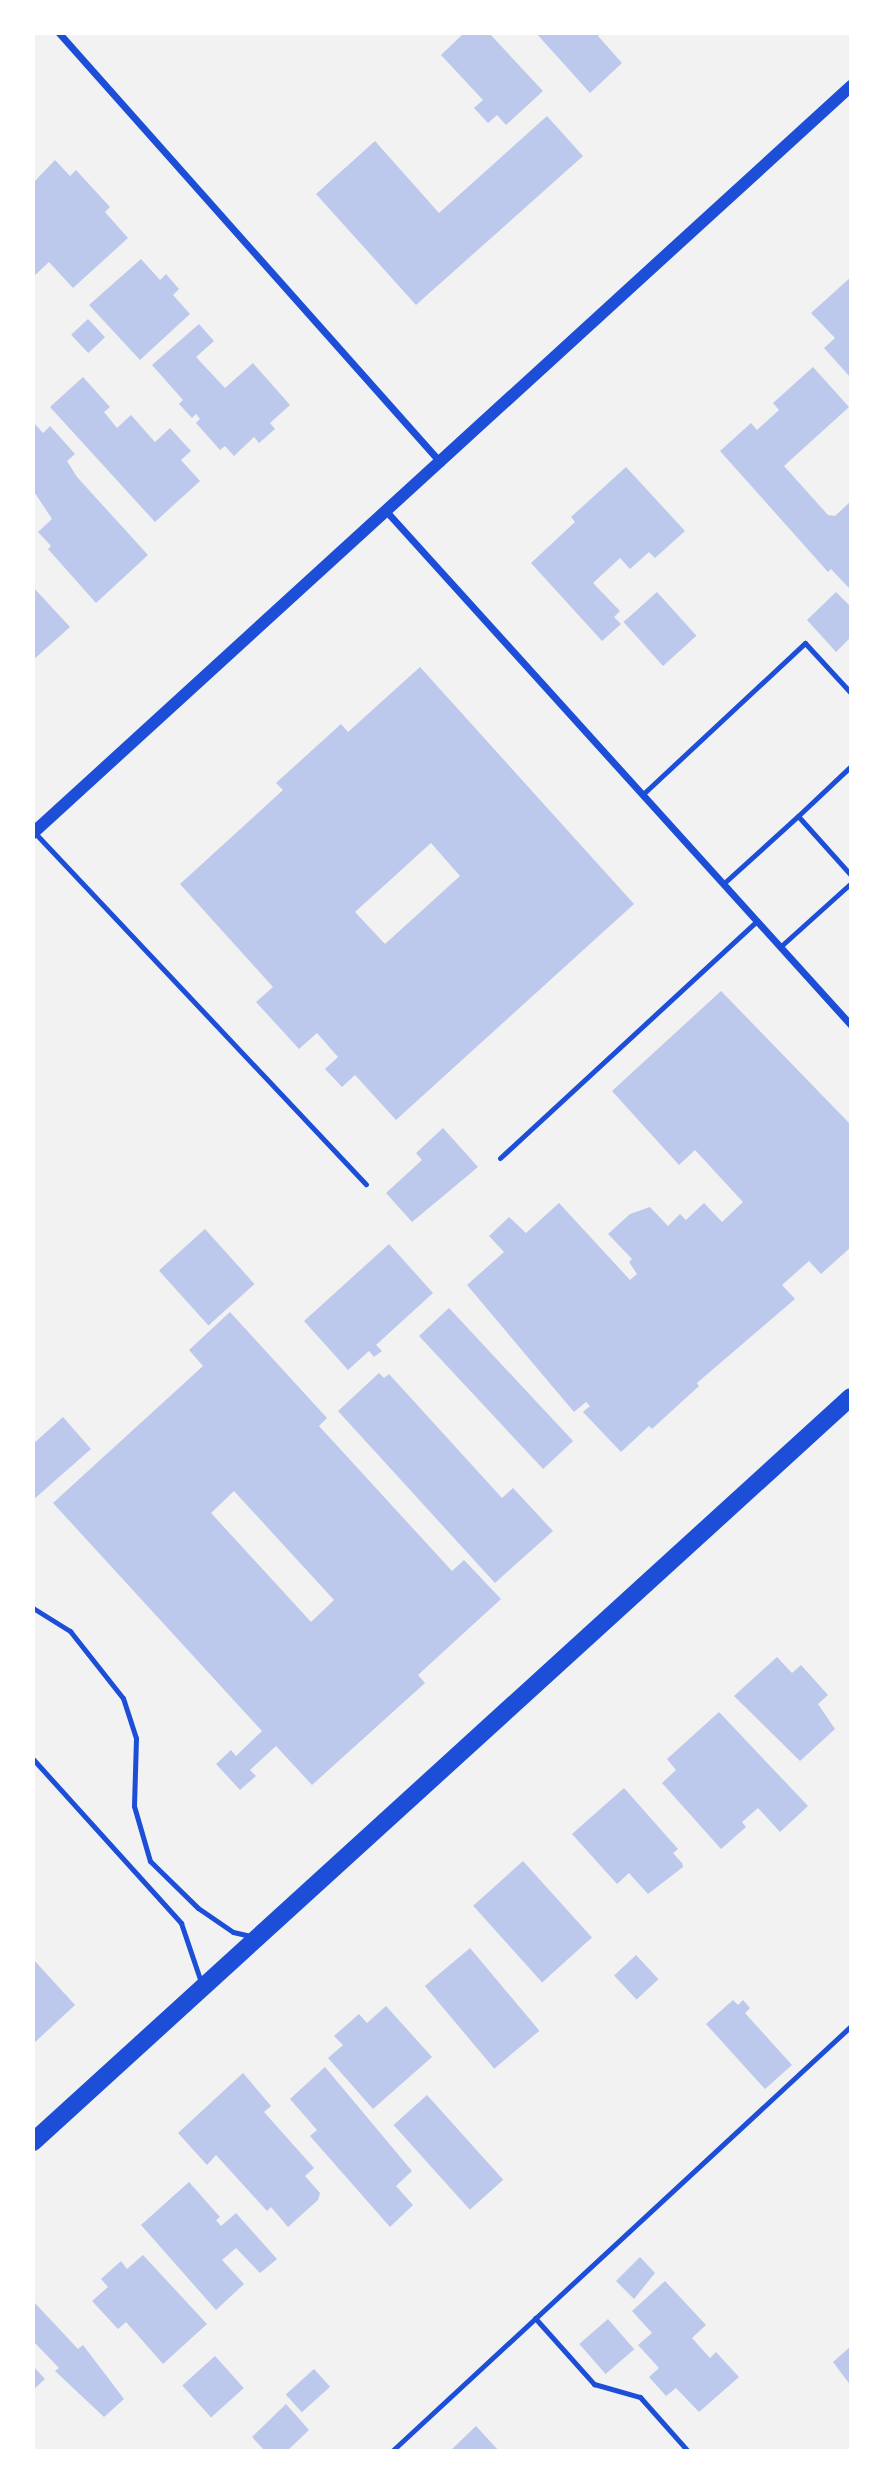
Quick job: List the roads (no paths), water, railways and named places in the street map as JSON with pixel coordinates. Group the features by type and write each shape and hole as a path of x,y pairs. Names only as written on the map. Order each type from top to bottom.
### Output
{"main road":[{"path":"33,2142 851,1397"}],"street":[{"path":"59,33 442,463"},
{"path":"34,832 442,463 851,86"},
{"path":"386,511 851,1025"}],"lane":[{"path":"642,795 805,643 851,693"},
{"path":"723,884 851,766"},
{"path":"798,816 851,876"},
{"path":"34,832 366,1184"},
{"path":"780,947 851,883"},
{"path":"500,1158 757,921"},
{"path":"33,1608 70,1631 123,1698 136,1738 134,1806 150,1861 198,1908 233,1932 257,1938"},
{"path":"33,1759 181,1923 202,1989"},
{"path":"392,2451 851,2026"},
{"path":"535,2318 594,2384 640,2397 688,2451"}]}
